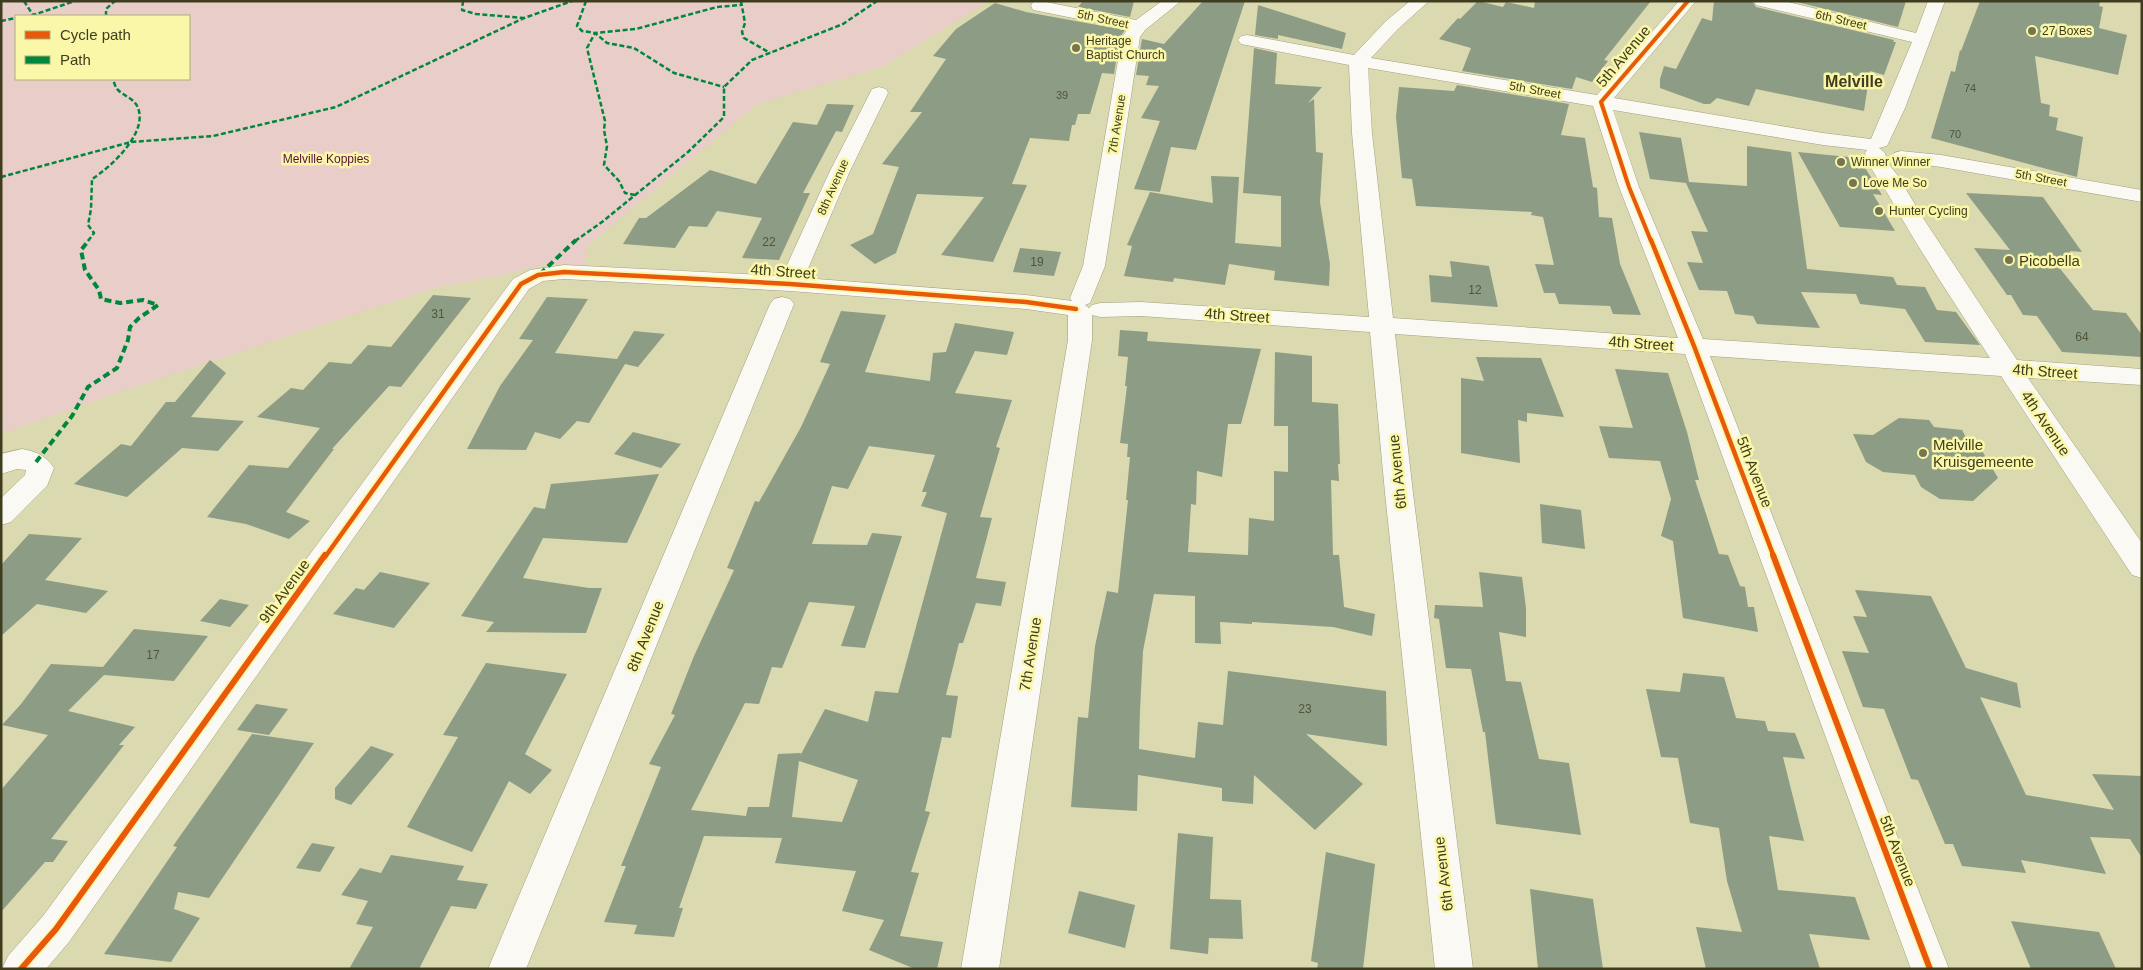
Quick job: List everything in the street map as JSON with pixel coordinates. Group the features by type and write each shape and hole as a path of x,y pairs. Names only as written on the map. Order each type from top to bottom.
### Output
{"street":[{"name":"7th Avenue","path":"980,969 1122,99 1126,57 1131,37 1139,26 1173,1"},
{"path":"1358,61 1392,24 1421,1"},
{"name":"6th Street","path":"1762,1 1920,39"},
{"name":"4th Avenue","path":"1937,1 1920,39 1889,124 1885,153 1912,218 2142,568"},
{"name":"5th Avenue","path":"1685,3 1601,102 1629,187 1694,346 1930,969"},
{"name":"5th Street","path":"1038,6 1139,26"},
{"name":"5th Street","path":"1247,40 1358,61 1823,139 1885,153 1941,160 2142,196"},
{"name":"6th Avenue","path":"1358,61 1362,133 1399,493 1454,969"},
{"name":"8th Avenue","path":"507,969 786,294 839,173 879,93"},
{"name":"4th Street","path":"538,275 564,272 786,294 1026,302 1087,309 1141,309 2142,377"},
{"name":"9th Avenue","path":"21,969 56,928 515,292 521,284 538,275"},
{"path":"1,464 14,459 36,462 40,468 37,479 1,515"},
{"name":"9th Avenue","path":"33,969 56,928"}],"green space":[{"name":"Melville Koppies","path":"1,1 988,1 882,67 757,104 587,246 585,269 551,263 437,287 128,389 1,434"}],"building":[{"path":"1083,1 1134,1 1130,17 1078,7"},
{"path":"1203,1 1245,1 1196,150 1171,147 1160,192 1134,189 1160,121 1141,118 1159,86 1146,85 1149,76 1136,75 1142,39 1164,44"},
{"path":"1478,1 1503,7 1506,2 1534,8 1535,1 1651,1 1604,60 1608,61 1592,82 1576,77 1572,89 1462,71 1471,48 1439,39 1458,18 1460,19"},
{"path":"1714,1 1752,1 1756,7 1896,42 1884,75 1870,71 1864,111 1756,89 1749,106 1717,98 1710,104 1704,104 1660,88 1660,79 1664,66 1676,69 1702,18 1712,21"},
{"path":"1793,1 1906,1 1898,27"},
{"path":"1980,1 2100,1 2099,6 2103,7 2099,28 2127,35 2118,75 2035,56 2041,103 2050,105 2049,116 2058,118 2056,130 2083,137 2077,177 1931,138 1951,71 1955,72 1960,50"},
{"path":"995,3 1026,12 1125,30 1120,37 1114,74 1102,73 1090,114 1078,114 1075,125 1072,125 1069,141 1030,138 1012,184 1027,185 993,262 941,255 984,197 917,194 896,253 875,264 850,245 873,234 899,167 882,164 922,112 910,112 946,59 933,56 956,29"},
{"path":"1258,5 1346,33 1342,49 1278,35 1278,39 1255,35"},
{"path":"1254,48 1277,53 1275,84 1322,87 1308,103 1314,99 1316,152 1323,153 1320,202 1330,264 1329,286 1274,280 1275,271 1229,264 1225,285 1174,278 1173,282 1124,276 1132,246 1127,245 1150,192 1213,203 1211,176 1239,177 1235,243 1281,247 1281,196 1243,193"},
{"path":"1457,85 1569,104 1561,135 1585,138 1593,187 1597,188 1599,217 1612,218 1620,264 1641,315 1613,314 1610,306 1559,304 1555,293 1544,293 1535,264 1554,265 1543,217 1531,215 1532,212 1416,206 1412,179 1402,178 1396,117 1399,87 1454,91"},
{"path":"827,104 854,105 842,132 836,131 803,193 810,193 779,260 742,258 762,218 717,211 707,227 689,226 675,248 623,244 639,218 646,218 710,170 756,184 793,122 817,125"},
{"path":"1639,132 1681,138 1689,182 1747,186 1747,146 1791,152 1807,269 1893,277 1897,285 1925,287 1937,310 1956,312 1980,345 1925,342 1905,309 1860,304 1856,294 1801,292 1820,328 1757,324 1753,316 1735,314 1727,291 1699,290 1687,262 1703,263 1691,231 1708,232 1686,183 1650,179"},
{"path":"1798,152 1859,158 1882,195 1873,194 1895,231 1840,227"},
{"path":"1966,193 2043,197 2082,252 2070,251 2078,263 2054,261 2093,310 2126,313 2142,335 2142,357 2062,352 2037,316 2023,315 2011,295 2007,295 1974,248 2010,250"},
{"path":"1020,248 1061,252 1054,276 1013,272"},
{"path":"1450,261 1489,266 1498,307 1431,302 1429,275 1452,277"},
{"path":"433,295 471,298 401,387 389,386 332,449 334,449 286,512 310,521 289,539 246,524 207,517 249,465 288,468 320,428 257,417 291,388 303,390 329,362 351,364 368,345 391,347"},
{"path":"547,297 588,299 555,353 617,359 634,331 665,334 638,367 625,364 589,423 577,421 560,439 535,432 526,450 467,449 500,386 533,340 519,339"},
{"path":"841,311 886,315 865,372 930,381 933,353 946,352 955,323 1014,332 1007,355 975,351 955,393 1012,400 996,447 1000,448 980,517 992,518 976,578 1006,582 1001,606 976,603 963,643 959,643 946,695 958,696 951,738 942,737 925,811 930,812 911,872 919,873 900,936 943,942 937,969 915,969 869,950 884,920 842,911 856,871 775,863 782,838 704,836 679,908 683,908 674,937 634,934 637,925 604,922 626,866 621,866 661,767 649,764 675,715 671,714 694,656 734,570 727,568 755,501 759,502 801,427 830,364 820,362","holes":["869,446 935,455 922,492 927,492 921,506 947,513 898,693 875,691 868,722 825,709 800,756 801,753 778,754 769,807 748,807 746,816 691,810 745,703 759,704 772,667 782,668 809,602 855,606 841,646 865,648 902,536 872,533 867,545 812,544 832,486 848,489","799,761 858,780 842,822 792,817"]},
{"path":"1120,330 1148,332 1147,341 1261,349 1241,424 1228,424 1222,477 1197,471 1196,505 1191,504 1188,552 1248,555 1249,518 1274,521 1274,471 1288,472 1288,426 1274,426 1275,352 1312,356 1312,402 1338,404 1339,481 1331,480 1333,555 1339,555 1344,607 1375,614 1372,636 1333,627 1220,622 1221,644 1195,643 1195,596 1154,594 1143,651 1139,749 1195,758 1198,722 1223,725 1228,671 1386,691 1387,746 1306,734 1363,784 1315,830 1254,775 1253,804 1222,801 1222,788 1138,775 1137,811 1071,807 1078,717 1088,718 1095,646 1107,591 1118,593 1128,500 1126,500 1130,457 1127,457 1128,444 1120,443 1127,386 1125,386 1128,357 1118,356"},
{"path":"1476,357 1541,358 1564,417 1527,413 1527,422 1518,420 1520,463 1461,453 1461,378 1484,381"},
{"path":"210,360 226,373 191,417 244,421 218,451 182,448 127,497 74,484 121,444 131,446 166,402 175,402"},
{"path":"1615,369 1668,373 1687,432 1699,480 1695,480 1719,554 1728,555 1740,586 1745,587 1748,607 1754,607 1758,632 1683,618 1673,541 1661,536 1671,499 1660,461 1609,458 1599,426 1633,428"},
{"name":"Melville Kruisgemeente","path":"1899,418 1929,420 1934,427 1962,430 1969,443 1978,444 1998,478 1973,501 1940,499 1921,487 1915,475 1883,472 1866,462 1853,434 1873,435"},
{"path":"633,432 681,444 661,468 614,454"},
{"path":"659,474 627,543 543,538 523,578 589,588 602,588 586,633 486,632 494,622 461,616 534,507 545,509 551,484"},
{"path":"1540,504 1581,510 1585,549 1542,543"},
{"path":"29,534 82,538 45,580 108,591 86,613 37,604 1,636 1,565"},
{"path":"380,572 430,583 394,628 333,614 356,588 364,590"},
{"path":"1479,572 1522,577 1526,608 1526,637 1499,632 1506,681 1521,682 1539,759 1569,763 1581,835 1496,824 1485,732 1483,732 1471,669 1446,668 1439,619 1434,618 1435,605 1483,607"},
{"path":"1855,590 1931,596 1966,668 2017,683 2021,708 1980,697 2026,795 2114,810 2092,774 2142,776 2142,858 2130,839 2090,837 2106,874 2021,860 2026,873 1962,866 1953,844 1945,844 1918,780 1911,779 1884,709 1863,707 1842,651 1869,653 1853,616 1867,617"},
{"path":"220,599 249,605 230,627 200,621"},
{"path":"134,629 208,636 174,681 104,675 68,711 135,727 119,745 124,745 51,839 68,841 53,862 45,862 1,912 1,790 48,735 2,725 21,704 51,664 103,667"},
{"path":"486,663 567,674 525,754 552,770 530,794 509,781 472,852 407,827 458,737 443,735"},
{"path":"1683,673 1724,677 1736,718 1765,721 1768,731 1795,733 1805,759 1783,757 1804,841 1769,836 1778,890 1855,897 1870,940 1809,934 1820,969 1706,969 1696,927 1742,932 1727,881 1719,828 1690,823 1678,758 1661,757 1646,689 1680,692"},
{"path":"256,704 288,709 269,735 237,730"},
{"path":"252,734 314,743 209,898 178,892 174,909 200,918 171,962 104,954 177,847 173,846"},
{"path":"371,746 394,754 351,805 335,799 335,788"},
{"path":"1178,833 1213,837 1210,899 1241,900 1243,939 1209,938 1208,954 1170,949"},
{"path":"312,843 335,847 320,872 296,868"},
{"path":"1326,852 1375,864 1363,969 1317,969 1318,963 1311,961"},
{"path":"391,855 464,866 457,880 488,884 476,909 451,906 419,969 349,969 373,927 356,924 368,901 341,895 360,868 381,873"},
{"path":"1530,889 1593,899 1603,969 1538,969"},
{"path":"1079,891 1135,905 1125,948 1068,933"},
{"path":"2011,921 2099,932 2116,969 2031,969"}],"marked path":[{"path":"24,1 33,15 75,1"},
{"path":"106,15 106,9 115,1"},
{"path":"463,1 462,10 476,14 524,18"},
{"path":"1,177 131,142 213,136 336,107 524,18 572,1"},
{"path":"586,1 577,26 582,31 595,33 607,43 634,48 674,73 724,87"},
{"path":"741,1 745,23 742,32 744,38 770,53"},
{"path":"540,274 577,239 602,222 688,152 724,117 724,87 752,60 843,24 877,1"},
{"path":"635,195 625,193 619,181 604,165 607,146 604,130 605,121 587,48 595,33 623,32 717,7 741,5"},
{"path":"1,21 15,18"},
{"path":"36,462 72,416 88,387 117,368 128,340 130,327 139,318 158,305 143,300 120,303 101,299 99,290 85,270 81,250 94,233 88,225 91,209 92,179 108,169 131,142 140,123 138,107 129,97 117,89 113,80"}],"cycle path":[{"path":"1688,1 1601,102 1629,187 1694,346 1930,969"},
{"path":"21,969 56,929 521,284 538,275 564,272 790,284 1026,302 1076,309"}],"place":[{"name":"27 Boxes","path":"2032,31"},
{"name":"Heritage Baptist Church","path":"1076,48"},
{"name":"Winner Winner","path":"1841,162"},
{"name":"Love Me So","path":"1853,183"},
{"name":"Hunter Cycling","path":"1879,211"},
{"name":"Picobella","path":"2009,260"},
{"name":"Melville Kruisgemeente","path":"1923,453"}],"district":[{"name":"Melville","path":"1854,81"}]}
